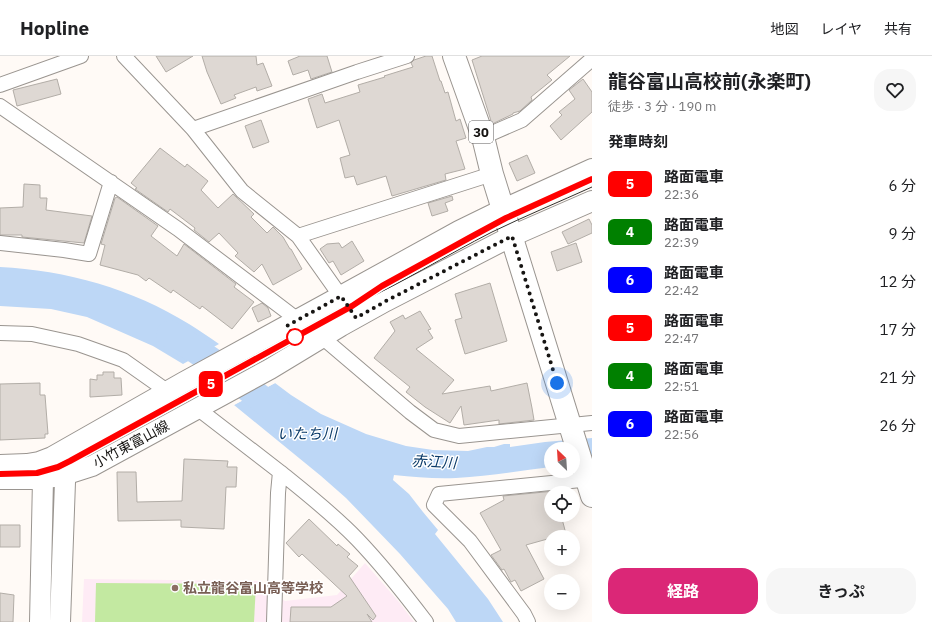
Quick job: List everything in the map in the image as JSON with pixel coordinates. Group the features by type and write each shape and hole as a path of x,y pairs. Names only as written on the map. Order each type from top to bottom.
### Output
{"main road":[{"name":"30","path":"454,56 483,137 492,174 571,429 589,481"}],"street":[{"path":"0,85 81,56"},
{"path":"124,56 193,129 242,191 298,236 356,318"},
{"path":"193,129 407,56"},
{"path":"483,137 522,120 592,59"},
{"path":"0,106 184,233 298,320"},
{"name":"小竹東富山線","path":"0,465 27,464 39,462 52,457 166,391 459,231 592,169"},
{"path":"298,236 492,174"},
{"path":"0,243 89,254 111,182"},
{"name":"小竹東富山線","path":"0,480 43,479 64,475 92,466 270,369 386,301 512,236 592,201"},
{"path":"0,333 32,334 78,344 123,360 166,391"},
{"path":"323,338 410,412 434,430 459,436 571,429 592,423"},
{"path":"204,405 280,472 328,511 357,539 388,573 426,622"},
{"path":"40,622 43,479 52,457 64,475 65,490 60,622"},
{"path":"274,622 280,472"},
{"path":"528,622 524,614 470,541 434,505 439,494 589,481"}],"shaded area":[{"name":"私立龍谷富山高等学校","path":"365,563 399,602 414,622 82,622 84,579 257,581 285,601 337,595"}],"green space":[{"path":"96,583 256,584 254,622 95,622"}],"water":[{"path":"0,267 50,272 74,277 122,291 168,312 193,326 219,344 183,364 153,346 87,317 51,309 0,306"},
{"name":"いたち川","path":"275,383 321,414 366,434 406,446 433,450 468,451 504,444 510,444 510,447 544,442 544,468 456,478 394,475 393,480 409,494 438,530 435,534 488,599 503,622 456,622 448,609 400,554 346,498 234,405"},
{"name":"いたち川","path":"592,438 592,463 580,454 580,442 545,442"}],"pier":[{"path":"274,381 277,382 232,406 233,404"}],"building":[{"path":"156,56 193,56 166,72"},
{"path":"202,56 256,56 257,65 263,63 272,86 257,91 256,87 234,95 236,98 221,104 207,72"},
{"path":"300,56 327,56 332,72 311,79 308,70 293,75 288,61"},
{"path":"426,56 432,56 445,93 448,92 456,121 460,119 466,138 456,141 465,169 445,174 446,180 392,196 386,176 357,185 354,176 345,178 340,158 350,155 339,120 317,128 308,99 322,94 325,103 360,92 358,85 413,67 411,63 414,60"},
{"path":"482,56 570,56 547,75 552,80 531,97 532,100 520,111 492,124 472,60"},
{"path":"57,79 61,94 17,106 13,90"},
{"path":"583,79 592,92 592,112 561,140 550,126 562,115 559,112 575,99 569,90"},
{"path":"261,120 269,142 253,148 245,126"},
{"path":"160,148 185,167 187,164 208,181 201,190 218,208 233,194 254,214 251,217 267,233 273,227 283,237 302,269 273,285 262,264 254,272 235,256 238,253 219,233 209,242 194,230 195,228 170,209 168,212 135,189 137,188 131,183"},
{"path":"527,155 535,173 517,181 509,163"},
{"path":"24,184 40,185 40,198 47,198 46,210 92,216 84,243 22,237 22,235 0,235 0,208 23,207"},
{"path":"452,196 453,200 445,203 448,211 432,216 428,203"},
{"path":"117,197 158,226 151,236 177,256 184,244 236,284 234,287 254,302 232,329 202,306 200,309 173,290 171,293 149,278 146,281 138,275 100,265 105,245 101,244 115,198"},
{"path":"589,219 592,225 592,233 568,244 562,232"},
{"path":"352,241 364,261 341,275 333,261 329,263 320,249 327,244 339,243 342,248"},
{"path":"576,243 582,262 557,271 551,252"},
{"path":"490,283 507,341 465,354 455,320 462,318 455,294"},
{"path":"262,303 268,308 271,316 258,322 252,308"},
{"path":"420,311 431,329 428,330 433,338 416,349 454,380 442,394 490,386 491,391 527,383 534,420 499,424 499,420 464,425 461,406 450,423 425,407 406,392 410,387 374,358 395,331 390,322 403,315 405,319"},
{"path":"103,372 114,372 114,378 121,378 122,395 90,397 90,379 97,380 97,375 103,375"},
{"path":"40,383 40,395 45,395 48,434 45,434 45,438 0,440 0,384"},
{"path":"184,459 228,461 227,467 237,467 236,487 226,487 224,529 181,527 181,520 118,521 117,472 136,472 137,502 182,501"},
{"path":"544,492 544,522 563,522 565,530 544,530 544,540 526,545 544,579 521,591 515,580 511,582 504,569 502,570 491,555 501,550 480,513 504,500 503,496"},
{"path":"309,519 337,546 338,544 350,554 347,557 358,566 349,576 376,616 373,620 367,614 372,622 290,622 291,607 331,607 347,596 302,554 299,557 286,543"},
{"path":"0,525 20,525 20,547 0,547"},
{"path":"0,593 14,595 13,622 0,622"}],"waterway":[{"name":"いたち川","path":"170,334 243,384 284,417"}],"tram line":[{"path":"397,277 506,218 592,179"},
{"name":"5","path":"0,474 37,473 58,467 352,306 382,286 506,218 592,179"},
{"path":"0,474 37,473 58,467 474,241 517,220 592,187"}],"place":[{"name":"私立龍谷富山高等学校","path":"175,588"}],"route":[{"path":"295,337 287,326 341,296 356,318 512,236 557,383"}],"water label":[{"name":"赤江川","path":"434,462"}]}
